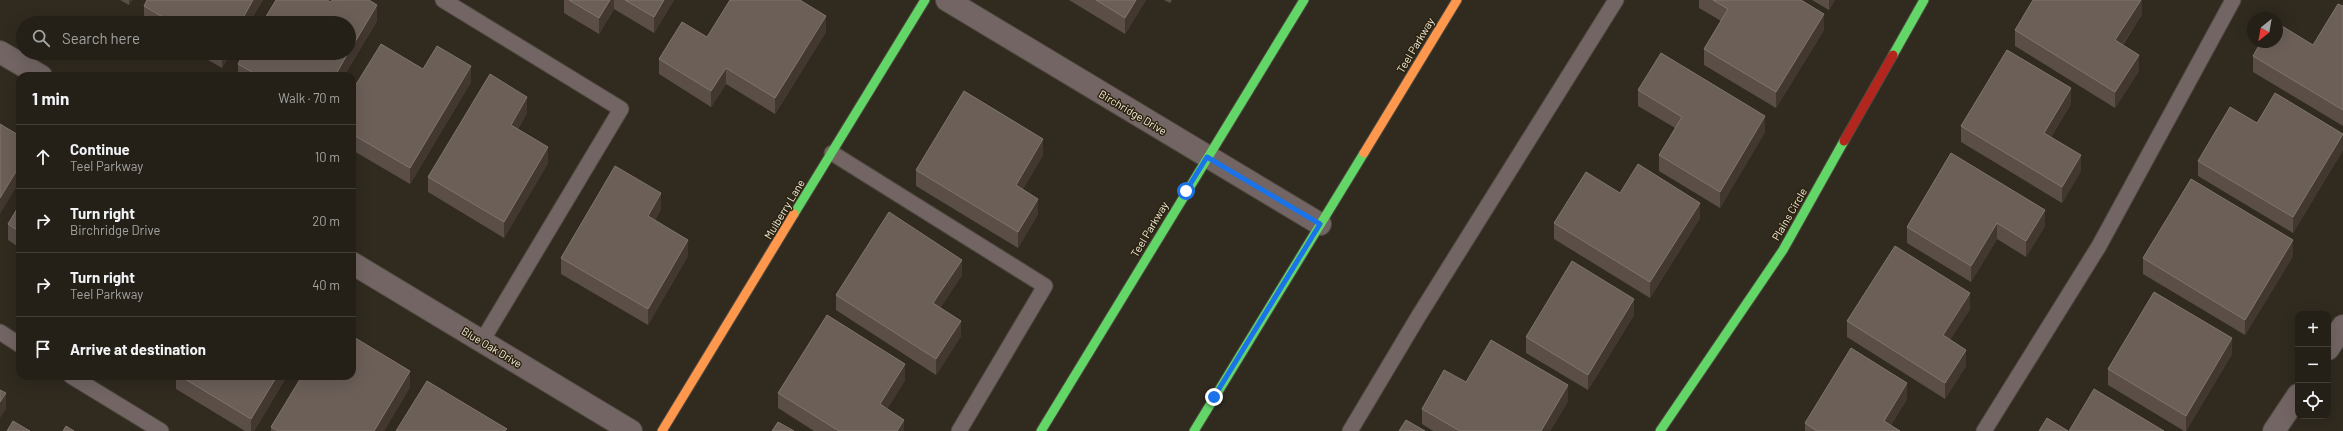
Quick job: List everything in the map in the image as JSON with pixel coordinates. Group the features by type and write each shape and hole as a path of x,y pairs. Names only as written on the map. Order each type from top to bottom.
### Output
{"main road":[{"name":"Mulberry Lane","path":"662,431 926,0"},
{"name":"Teel Parkway","path":"1041,431 1304,0"},
{"name":"Teel Parkway","path":"1194,431 1457,0"},
{"name":"Plains Circle","path":"1660,431 1783,250 1924,0"}],"street":[{"name":"Birchridge Drive","path":"947,0 1320,224"},
{"path":"0,52 34,72"},
{"name":"Blue Oak Drive","path":"356,265 631,431"},
{"path":"2329,347 2343,326"},
{"path":"2274,431 2295,400"}],"lane":[{"path":"444,0 620,109 482,341"},
{"path":"1350,431 1418,317 1616,0"},
{"path":"1984,431 2099,246 2233,0"},
{"path":"832,153 1045,286 959,431"},
{"path":"0,332 16,342"},
{"path":"78,380 161,431"}],"building":[{"path":"147,0 253,0 244,16 161,16 144,6"},
{"path":"276,0 327,0 331,2 332,0 369,0 377,5 356,40 356,16 266,16"},
{"path":"569,0 610,0 599,18"},
{"path":"625,0 664,0 654,17"},
{"path":"730,0 800,0 826,16 775,98 726,68 711,91 659,59 682,22 707,37"},
{"path":"1096,0 1136,0 1125,18"},
{"path":"1713,0 1801,0 1824,14 1776,92 1704,49 1728,9"},
{"path":"2033,0 2141,0 2115,40 2139,55 2115,92 2015,30"},
{"path":"2338,4 2343,6 2343,110 2253,56 2258,48 2283,48 2283,27 2313,45"},
{"path":"381,44 423,69 437,46 471,66 410,168 356,136 356,85"},
{"path":"2007,50 2071,88 2044,133 2081,155 2062,187 1961,126"},
{"path":"1661,53 1765,116 1720,192 1659,155 1682,117 1638,90"},
{"path":"240,60 344,60 337,72 252,72 238,64"},
{"path":"490,74 527,97 511,125 548,147 504,222 428,177"},
{"path":"964,91 1043,139 1016,185 1038,199 1018,232 916,170"},
{"path":"2275,93 2343,134 2293,217 2198,161 2230,107 2257,123"},
{"path":"0,124 16,134 16,172 0,198"},
{"path":"1951,153 2045,210 2026,241 1997,223 1971,266 1907,227"},
{"path":"1638,164 1700,203 1650,282 1554,223 1586,172 1620,193"},
{"path":"615,166 661,193 648,216 688,240 648,309 561,258"},
{"path":"2191,179 2293,240 2245,320 2143,258"},
{"path":"16,211 16,229 8,224"},
{"path":"889,212 962,260 933,303 961,321 936,359 836,295"},
{"path":"1895,246 1970,293 1943,335 1966,350 1945,383 1847,321"},
{"path":"1572,261 1634,299 1588,375 1526,337"},
{"path":"2154,292 2232,338 2186,416 2108,369"},
{"path":"827,315 905,364 880,404 904,420 897,431 839,431 778,393"},
{"path":"356,338 410,371 374,431 279,431 271,427 300,380 356,380"},
{"path":"1491,340 1568,385 1541,431 1460,431 1422,409 1444,370 1466,382"},
{"path":"1851,348 1907,383 1884,421 1900,431 1817,431 1805,423"},
{"path":"187,380 275,380 251,419"},
{"path":"427,381 507,429 505,431 396,431"},
{"path":"2094,389 2164,431 2069,431"},
{"path":"0,390 6,393 0,402"},
{"path":"2047,418 2068,431 2039,431"},
{"path":"1406,420 1425,431 1399,431"},
{"path":"13,421 30,431 7,431"},
{"path":"778,422 794,431 772,431"},
{"path":"66,426 74,431 63,431"}],"traffic: fast":[{"path":"794,214 925,0"},
{"path":"1041,431 1304,0"},
{"path":"1893,55 1924,0"},
{"path":"1660,431 1783,250 1844,141"},
{"path":"1194,431 1364,153"}],"traffic: slow":[{"path":"1364,153 1457,0"},
{"path":"662,431 794,214"}],"traffic: jam":[{"path":"1844,141 1893,55"}],"route":[{"path":"1186,191 1207,157 1320,224 1214,397"}]}
